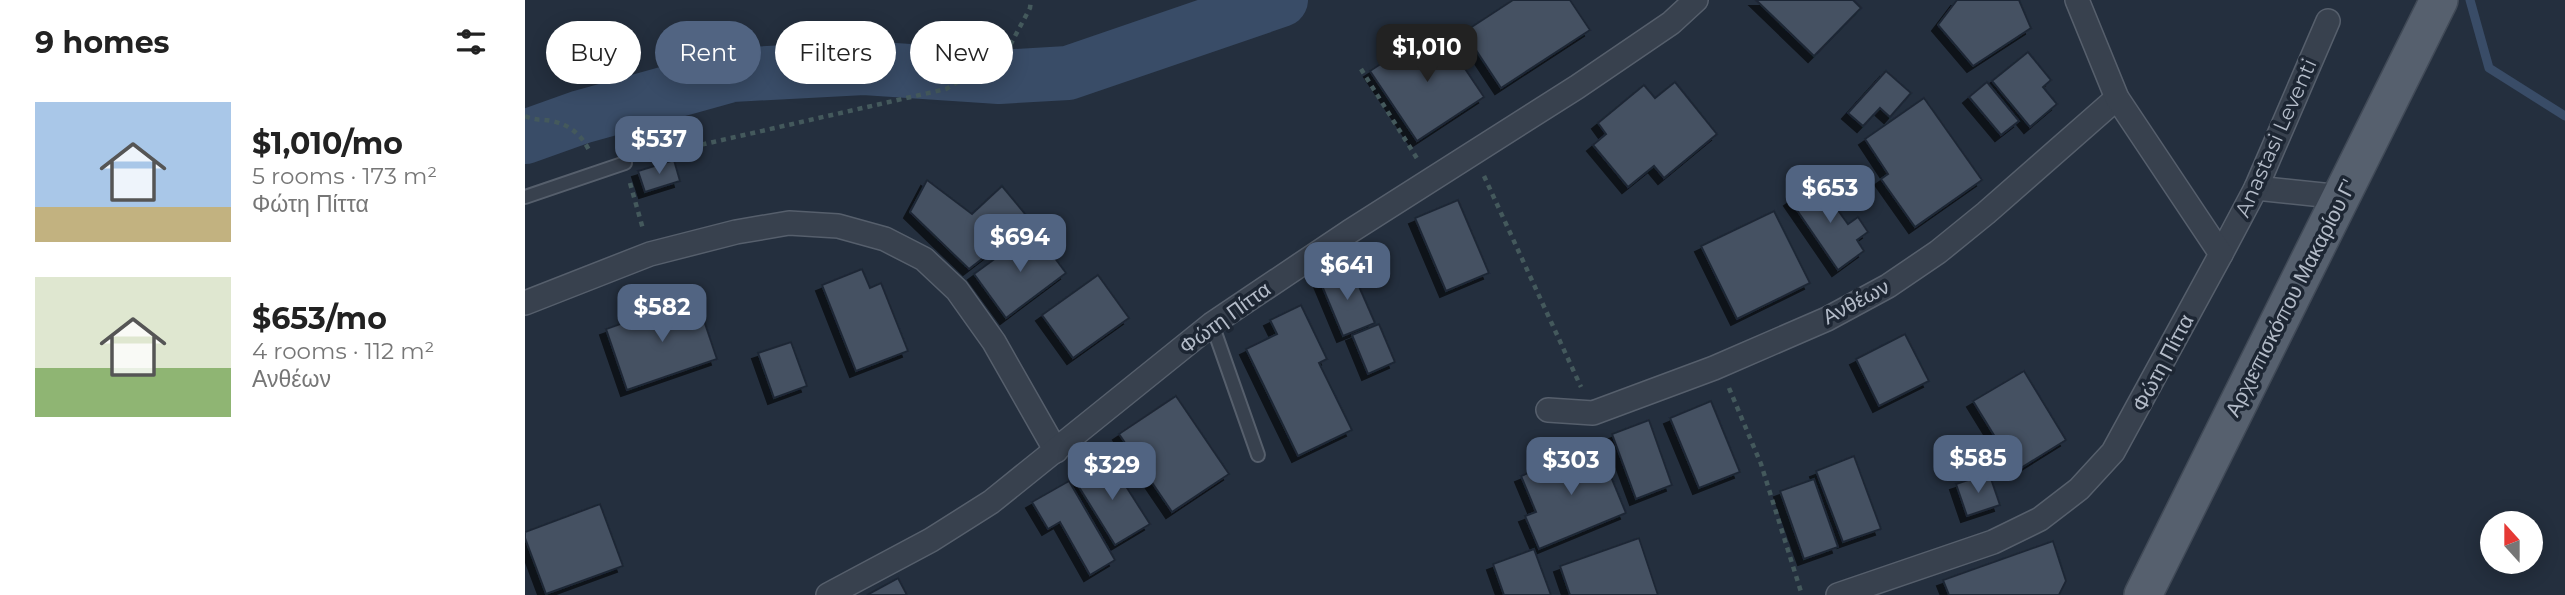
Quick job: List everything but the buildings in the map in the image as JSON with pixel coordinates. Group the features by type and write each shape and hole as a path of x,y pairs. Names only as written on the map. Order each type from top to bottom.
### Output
{"main road":[{"name":"Αρχιεπισκόπου Μακαρίου Γ'","path":"2143,595 2439,0"}],"street":[{"name":"Φώτη Πίττα","path":"828,595 931,540 991,502 1212,324 1671,23 1696,0"},
{"path":"2077,0 2117,98 2221,254"},
{"name":"Anastasi Leventi","path":"2221,254 2256,188 2328,21"},
{"name":"Ανθέων","path":"1548,410 1593,414 1719,366 1827,319 1898,279 1938,252 2117,98"},
{"path":"2256,188 2342,197"},
{"path":"525,303 650,254 736,232 789,223 838,226 885,239 924,259 957,290 994,342 1056,451"},
{"name":"Φώτη Πίττα","path":"1838,595 1993,542 2040,519 2079,489 2113,452 2221,254"}],"lane":[{"path":"525,197 625,163"},
{"path":"1212,324 1258,455"}],"path":[{"path":"650,254 625,163 946,89 1006,53 1030,8 1031,0"},
{"path":"1360,69 1431,180"},
{"path":"525,116 534,121 551,121 576,131 590,154 594,172"},
{"path":"1473,153 1593,414"},
{"path":"1719,366 1761,464 1802,595"}],"waterway":[{"path":"525,137 581,117 732,75 864,68 999,77 1068,73 1281,0"},
{"path":"2470,0 2489,68 2565,116"}]}
